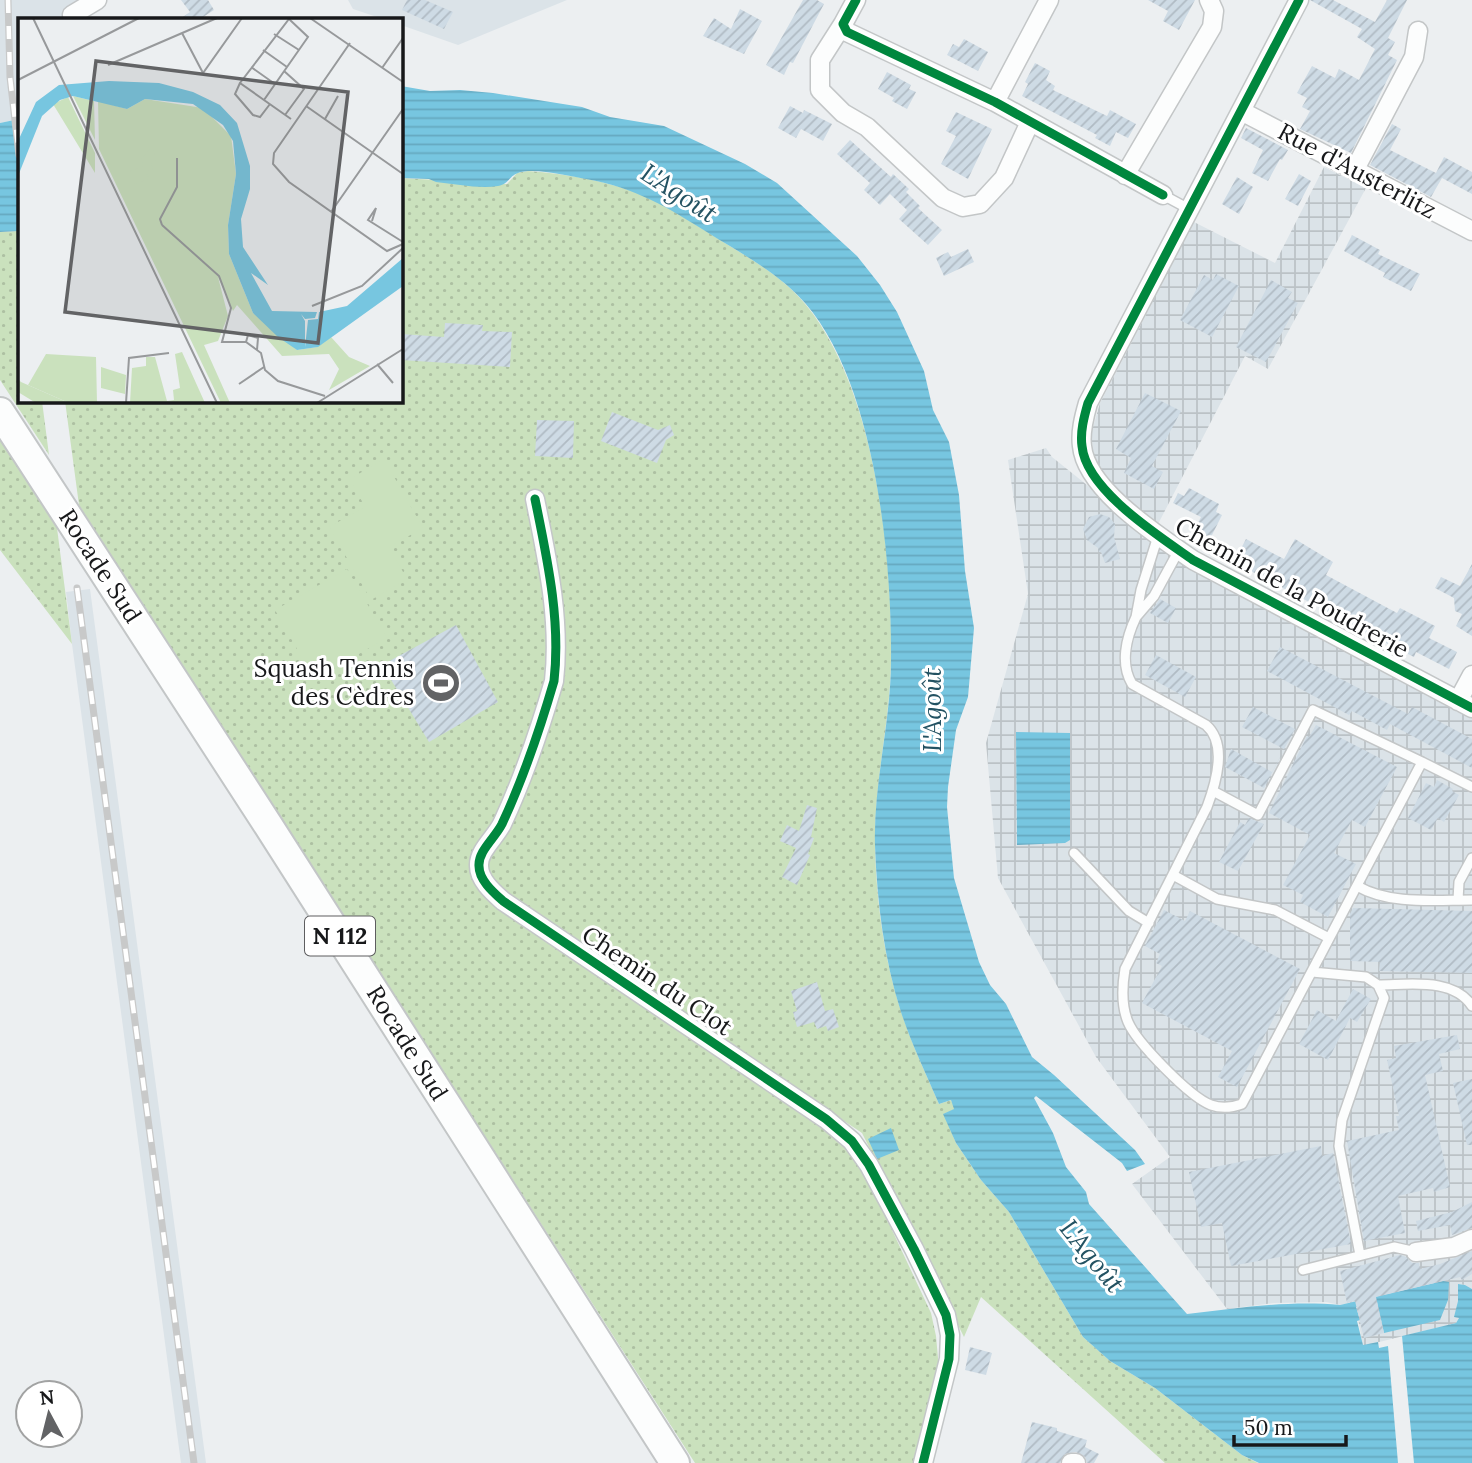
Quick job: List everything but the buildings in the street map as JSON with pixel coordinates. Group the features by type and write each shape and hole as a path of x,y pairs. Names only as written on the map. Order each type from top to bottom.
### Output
{"main road":[{"name":"Rocade Sud","path":"0,412 283,848 675,1463"}],"street":[{"path":"72,15 97,0"},
{"path":"856,0 820,60 820,90 843,113 867,127 943,198 963,207 980,204 1004,178 1030,122"},
{"path":"1125,176 1212,27 1214,11 1209,0"},
{"name":"Chemin de la Poudrerie","path":"1299,0 1088,403 1083,424 1082,447 1088,468 1100,486 1158,536 1179,550 1465,705"},
{"path":"995,102 1046,1"},
{"path":"843,24 847,32 995,102 1163,195"},
{"path":"1355,169 1414,57 1418,31"},
{"name":"Rue d'Austerlitz","path":"1241,111 1472,232"},
{"name":"Chemin du Clot","path":"535,499 552,587 555,626 554,681 508,808 493,840 487,866 494,894 826,1119 858,1148 914,1249 943,1306 948,1324 950,1347 947,1371 923,1463"},
{"path":"1465,705 1472,675"},
{"path":"1416,1252 1454,1247 1472,1238"}],"lane":[{"path":"1163,195 1189,209"},
{"path":"1158,536 1130,631 1125,660 1127,676 1132,684 1206,725 1214,732 1218,744 1213,791 1197,829 1125,969 1122,995 1124,1010 1136,1038 1188,1089 1208,1104 1233,1108 1242,1104 1422,762"},
{"path":"1136,617 1154,596 1179,550"},
{"path":"1213,791 1258,815 1313,710 1472,787"},
{"path":"1074,853 1129,911 1149,923"},
{"path":"1458,900 1459,882 1472,858"},
{"path":"1173,875 1217,899 1275,910 1329,938"},
{"path":"1357,886 1375,896 1391,898 1472,900"},
{"path":"1312,972 1366,976 1378,985 1384,999 1342,1120 1339,1146 1360,1255"},
{"path":"1378,985 1445,986 1465,996 1472,1006"},
{"path":"1303,1270 1394,1247 1416,1252"}],"shaded area":[{"path":"0,0 90,0 59,18 18,18 18,119 0,123"},
{"path":"348,0 567,0 458,45 402,25 402,18 380,18 353,9"},
{"path":"1324,167 1366,188 1268,369 1245,356 1157,526 1109,483 1095,464 1091,434 1100,403 1151,305 1190,220 1275,263"},
{"path":"1046,448 1052,457 1152,537 1472,708 1472,1289 1458,1284 1455,1316 1459,1318 1456,1323 1363,1346 1355,1302 1340,1305 1326,1302 1274,1303 1227,1309 1132,1184 1170,1157 1096,1057 998,878 986,743 1028,594 1008,460"},
{"path":"90,589 206,1463 181,1463 72,644 66,592"}],"green space":[{"path":"528,171 602,182 662,204 773,274 806,305 830,340 849,381 864,427 883,524 891,619 891,662 875,821 876,865 886,951 910,1037 939,1104 951,1100 955,1109 944,1114 956,1143 981,1180 1009,1212 1083,1337 1110,1361 1155,1388 1242,1455 1258,1463 1165,1463 981,1297 964,1337 862,1133 520,903 496,905 833,1136 852,1153 869,1181 931,1313 939,1369 913,1463 695,1463 79,505 65,402 402,402 402,178 507,184 517,173"},
{"path":"18,231 18,402 42,402 49,455 0,380 0,232"},
{"path":"0,438 57,528 72,644 0,550"},
{"path":"384,459 423,528 389,547 407,579 371,600 329,527 365,507 350,479"},
{"path":"347,569 387,638 314,679 275,610"}],"water":[{"name":"L'Agoût","path":"402,86 430,91 493,93 582,107 610,117 664,126 745,164 777,183 857,256 880,285 897,312 924,371 933,410 949,442 959,495 965,571 974,628 968,697 956,730 947,807 954,878 979,962 990,985 1006,1004 1032,1057 1135,1150 1145,1164 1127,1171 1122,1163 1036,1096 1034,1098 1053,1133 1066,1167 1086,1192 1089,1204 1187,1314 1283,1304 1340,1305 1443,1281 1449,1282 1448,1300 1440,1320 1384,1333 1377,1302 1356,1307 1363,1345 1378,1342 1379,1348 1388,1346 1398,1463 1259,1463 1242,1455 1155,1388 1110,1361 1083,1337 1009,1212 981,1180 956,1143 943,1114 954,1109 951,1100 939,1104 901,1012 890,972 880,909 875,823 891,660 888,572 875,473 848,378 829,337 805,303 784,283 748,257 665,207 636,193 604,183 533,171 518,173 502,185 491,187 402,178"},
{"path":"18,119 18,231 0,232 0,123"},
{"path":"1016,732 1070,733 1070,840 1065,843 1017,845"},
{"path":"891,1128 899,1150 877,1159 868,1139"},
{"path":"1458,1284 1472,1289 1472,1463 1414,1463 1402,1336 1456,1323 1459,1318 1454,1317"}],"railway":[{"path":"8,0 10,77 18,146"},
{"path":"77,588 194,1463"}],"cycle path":[{"path":"856,0 843,24 847,32 995,102 1163,195"},
{"path":"1299,0 1088,403 1082,430 1082,446 1096,479 1110,495 1144,525 1193,560 1472,708"},
{"path":"535,499 554,612 554,681 517,789 502,824 479,860 481,876 503,901 826,1119 852,1141 869,1165 946,1315 950,1335 949,1359 923,1463"}],"place":[{"name":"Squash Tennis des Cèdres","path":"441,683"}]}
